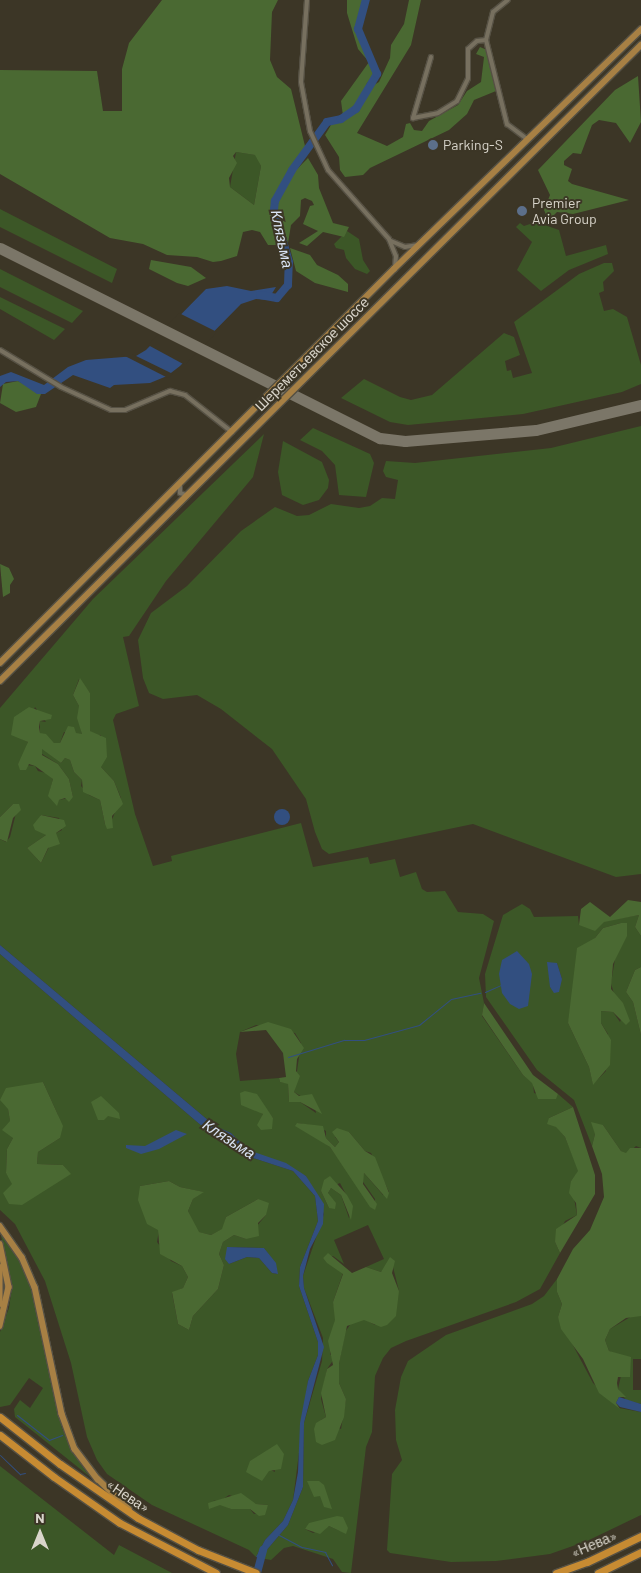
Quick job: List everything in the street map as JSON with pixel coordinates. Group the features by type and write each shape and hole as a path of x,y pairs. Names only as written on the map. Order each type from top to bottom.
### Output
{"highway":[{"name":"«Нева»","path":"0,1417 60,1464 138,1518 198,1550 256,1573"},
{"name":"«Нева»","path":"0,1435 54,1477 120,1523 216,1573"},
{"name":"«Нева»","path":"556,1573 587,1562 641,1536"},
{"name":"«Нева»","path":"598,1573 641,1552"}],"main road":[{"name":"Шереметьевское шоссе","path":"0,662 180,486 394,270 640,32"},
{"name":"Шереметьевское шоссе","path":"0,681 641,45"},
{"path":"0,1226 22,1257 35,1287 62,1414 75,1449 98,1479 138,1518"},
{"path":"0,1244 9,1287 0,1326"},
{"path":"0,1267 0,1304"}],"street":[{"path":"307,0 301,82 310,131 320,156 340,186 389,240 396,256 394,270"},
{"path":"508,0 493,12 486,40 507,124 528,140"},
{"path":"431,57 414,118 438,113 457,101 468,78 468,49 477,41 486,40"},
{"path":"389,240 405,247 422,243"},
{"path":"0,350 60,388 111,410 125,410 170,391 181,393 233,433"},
{"path":"180,486 182,495 190,494"}],"green space":[{"path":"162,0 278,0 272,12 270,60 277,77 291,89 305,146 305,152 296,161 274,197 271,213 279,245 268,245 260,232 252,230 243,232 237,256 221,261 213,262 197,257 167,255 143,244 110,238 0,174 0,70 97,71 103,111 122,111 122,69 129,43","holes":["236,152 255,155 261,166 254,205 230,187 229,178 237,163 233,156"]},
{"path":"347,0 364,0 358,31 363,48 374,67 374,75 367,83 361,99 343,116 341,101 369,62 358,49 347,13"},
{"path":"409,0 421,0 411,45 357,133 387,146 403,137 406,124 410,123 414,130 422,131 429,121 458,105 467,91 481,82 484,57 476,54 480,47 487,50 496,91 474,100 467,114 449,130 370,168 363,175 345,177 340,170 339,157 325,135 331,125 358,112 374,85 379,82 390,58 391,45 404,24"},
{"path":"638,76 641,122 630,143 616,123 599,120 592,125 581,154 573,153 564,161 564,165 572,169 568,181 572,184 629,200 573,214 557,212 551,218 547,217 544,210 550,195 538,170 615,90"},
{"path":"236,152 256,155 261,166 254,205 230,187"},
{"path":"308,158 318,175 319,188 333,223 349,227 344,237 323,232 307,246 299,243 318,231 303,224 310,206 314,205 312,201 305,198 301,200 300,216 291,225 288,243 276,203 295,171"},
{"path":"0,209 117,269 112,283 0,227"},
{"path":"536,222 559,230 566,256 606,245 608,254 569,270 541,291 517,270 532,242 516,227 520,223 524,226"},
{"path":"347,231 359,239 363,260 370,271 367,274 355,269 346,258 344,250 336,248 334,244"},
{"path":"290,248 310,255 317,265 338,275 348,284 348,292 315,283 296,271"},
{"path":"151,260 191,267 206,278 188,286 177,283 149,269"},
{"path":"604,263 612,263 614,271 603,282 604,291 599,293 604,311 613,309 627,317 641,365 641,384 622,392 523,414 408,425 390,422 341,398 364,379 400,397 411,400 432,395 504,333 514,337 520,355 505,361 507,371 511,370 513,378 532,373 514,322 579,274"},
{"path":"0,269 83,311 72,323 0,287"},
{"path":"0,297 65,329 54,340 0,309"},
{"path":"18,381 41,394 36,407 16,412 0,403 3,384"},
{"path":"641,426 641,874 616,877 473,824 329,854 322,849 306,799 272,749 221,709 197,695 163,699 149,693 143,678 138,640 151,613 187,586 241,531 275,507 297,516 309,515 331,504 359,508 370,506 382,498 395,499 398,480 386,477 383,471 386,461 415,463 551,448"},
{"path":"313,428 370,454 374,463 366,497 339,495 335,465 322,451 300,440"},
{"path":"264,434 253,477 166,581 129,636 123,637 139,706 116,714 113,720 135,814 153,866 172,861 171,856 301,823 313,867 368,857 370,864 395,859 400,877 416,872 422,889 427,892 445,891 458,912 483,914 494,921 479,978 484,1003 482,1016 523,1075 533,1083 534,1093 555,1099 558,1094 573,1107 549,1118 565,1137 579,1171 571,1181 577,1215 565,1221 555,1242 560,1253 540,1289 516,1302 406,1341 391,1348 383,1358 375,1376 372,1432 366,1447 351,1573 342,1572 333,1559 293,1546 284,1548 271,1560 260,1558 288,1525 303,1487 304,1423 322,1361 323,1338 304,1288 303,1276 324,1214 306,1176 248,1150 231,1133 215,1126 0,945 0,839 6,842 10,837 16,813 13,804 0,817 0,708 93,599","holes":["79,679 90,693 90,731 95,735 101,735 101,767 114,781 121,798 111,822 105,824 100,800 89,795 81,786 82,780 74,772 70,760 65,758 61,763 42,748 42,754 58,764 69,779 73,797 59,800 50,790 53,779 50,774 38,771 35,766 18,764 27,748 28,742 22,739 35,707 46,722 40,721 40,733 54,743 60,743 64,732 82,735 79,706 73,695","41,815 59,818 62,830 56,833 41,863 27,848 46,835 38,820","256,1025 295,1033 301,1043 294,1092 315,1105 316,1113 300,1102 289,1102 288,1083 280,1082 279,1078 240,1081 236,1054 240,1032","245,1091 258,1099 273,1118 261,1120 263,1114 253,1107","297,1123 316,1126 326,1131 326,1138 335,1147 339,1142 335,1137 343,1132 349,1132 365,1151 371,1153 389,1192 383,1195 364,1173 361,1179 375,1199 375,1210 330,1147","340,1183 352,1206 349,1218 341,1195 331,1188 328,1193 329,1208 321,1191","368,1225 384,1259 366,1267 381,1272 385,1267 393,1267 399,1291 375,1325 364,1319 352,1322 345,1332 339,1364 339,1383 346,1399 341,1429 321,1420 326,1417 321,1399 327,1369 334,1359 330,1354 336,1314 333,1302 343,1273 323,1258 333,1256 344,1264 334,1240","332,1518 340,1531 329,1526 313,1533 305,1529"]},
{"path":"283,441 322,462 329,480 328,488 319,500 303,505 282,495 278,472"},
{"path":"0,564 9,568 14,579 10,585 10,593 3,597"},
{"path":"80,678 90,693 90,731 106,738 107,757 101,767 114,781 123,804 112,816 113,828 107,829 100,800 83,792 82,780 74,772 70,760 65,758 61,763 42,749 42,755 58,764 69,779 73,797 69,802 65,798 59,800 57,806 48,796 53,779 29,764 26,770 20,770 18,764 28,742 11,735 14,717 29,707 52,715 51,719 40,721 39,727 40,733 46,734 54,743 60,743 68,726 74,727 76,733 82,734 77,718 79,706 73,695"},
{"path":"13,804 19,804 21,810 13,818 7,842 0,839 0,817"},
{"path":"41,815 64,820 66,826 56,833 60,844 48,848 41,863 27,848 46,835 35,830 33,825"},
{"path":"628,900 641,902 641,936 635,927 639,915 604,922 595,931 579,925 581,909 590,902 610,917"},
{"path":"522,904 530,909 534,917 578,916 579,925 639,915 635,927 641,936 641,967 635,970 626,992 633,1002 641,1035 641,1148 636,1146 627,1154 621,1151 603,1125 595,1134 592,1146 574,1100 537,1070 486,997 485,974 503,915","holes":["621,923 611,983 614,994 625,1009 620,1022 613,1012 601,1011 601,1023 608,1034 606,1071 593,1084 589,1067 568,1023 595,938 603,928","557,963 562,979 550,988 550,972"]},
{"path":"627,923 627,936 613,964 611,989 623,1003 630,1021 626,1025 613,1012 601,1011 601,1023 611,1040 610,1065 593,1085 589,1067 568,1023 577,948 595,938 603,928"},
{"path":"0,954 210,1133 228,1138 247,1156 293,1171 315,1196 318,1221 300,1267 299,1286 318,1342 318,1355 308,1381 293,1500 283,1521 265,1540 256,1557 249,1550 152,1505 107,1474 97,1460 87,1437 71,1363 45,1281 15,1224 0,1210","holes":["43,1082 58,1115 60,1138 38,1152 37,1164 63,1165 70,1174 27,1200 6,1173 7,1149 13,1138 8,1109","169,1181 180,1187 203,1192 193,1199 188,1211 198,1232 211,1235 223,1229 226,1217 258,1199 266,1215 246,1239 234,1235 223,1242 219,1254 224,1265 218,1289 193,1316 189,1330 178,1324 172,1293 183,1288 188,1277 182,1266 171,1261 157,1242 159,1230 140,1186","227,1247 264,1248 275,1263 277,1274 272,1273 259,1258 247,1257 229,1264","271,1448 275,1472 251,1461","229,1495 256,1504 268,1505 265,1510 254,1514 250,1509 231,1509 213,1500 219,1502"]},
{"path":"641,967 641,1035 633,1002 626,992 635,970"},
{"path":"484,1003 533,1075 558,1094 556,1099 538,1099 532,1083 523,1075 482,1015"},
{"path":"268,1022 291,1029 304,1048 297,1059 296,1071 300,1076 294,1092 299,1096 312,1094 322,1114 300,1102 289,1102 288,1084 280,1082 279,1078 286,1077 283,1053 266,1030 240,1032"},
{"path":"43,1082 63,1126 60,1138 38,1152 37,1164 63,1165 71,1174 22,1205 9,1204 3,1193 12,1184 6,1173 7,1149 13,1138 2,1130 10,1121 8,1109 0,1100 6,1088"},
{"path":"245,1091 257,1094 273,1118 272,1129 261,1130 257,1125 263,1114 241,1105 240,1093"},
{"path":"101,1096 119,1113 120,1119 108,1116 104,1120 98,1120 91,1102"},
{"path":"573,1107 595,1175 595,1194 560,1253 555,1242 556,1229 577,1215 576,1203 569,1193 571,1181 578,1171 565,1137 556,1127 547,1124 549,1118"},
{"path":"591,1122 603,1125 621,1151 626,1153 630,1148 641,1148 641,1316 626,1318 610,1329 605,1340 609,1351 631,1357 630,1377 618,1377 618,1389 626,1397 619,1397 616,1403 620,1409 599,1393 583,1359 561,1329 558,1317 562,1304 557,1292 557,1279 573,1249 590,1230 604,1197 602,1174 592,1146 595,1134"},
{"path":"297,1123 323,1126 326,1138 335,1147 339,1142 332,1132 337,1128 349,1132 365,1151 375,1157 389,1193 387,1199 364,1173 363,1184 377,1204 375,1210 370,1207 330,1147 295,1126"},
{"path":"330,1176 347,1195 353,1206 351,1220 341,1195 331,1188 328,1193 336,1203 335,1209 329,1208 321,1191 324,1180"},
{"path":"169,1181 180,1187 204,1192 193,1199 188,1211 199,1232 211,1235 222,1229 226,1217 258,1199 269,1203 266,1215 258,1223 259,1236 246,1239 234,1235 223,1242 219,1254 224,1265 218,1289 193,1316 189,1330 178,1324 172,1292 183,1288 188,1277 182,1266 160,1254 158,1230 147,1224 138,1200 140,1186"},
{"path":"0,1231 20,1258 32,1288 62,1428 75,1456 89,1476 15,1417 14,1409 20,1400 30,1408 43,1388 29,1378 10,1405 0,1407 0,1332 9,1308 12,1287"},
{"path":"328,1253 352,1273 366,1267 381,1272 390,1257 395,1261 392,1273 399,1291 396,1316 387,1325 381,1327 364,1320 347,1326 339,1364 339,1383 346,1399 344,1417 335,1440 322,1445 316,1442 314,1429 316,1423 326,1417 321,1393 327,1369 333,1365 328,1341 335,1320 333,1302 343,1274 323,1258"},
{"path":"557,1279 557,1292 562,1304 558,1317 593,1383 619,1408 641,1412 641,1515 587,1541 550,1554 496,1561 451,1562 390,1553 387,1550 392,1474 402,1460 396,1440 395,1410 401,1377 408,1361 446,1335 532,1304 544,1296"},
{"path":"632,1316 641,1316 641,1359 633,1359 633,1390 641,1390 641,1404 626,1400 618,1389 625,1358 609,1351 605,1340 610,1329"},
{"path":"277,1444 284,1454 281,1469 269,1471 262,1481 246,1472 250,1461"},
{"path":"0,1466 114,1555 119,1545 172,1573 0,1573"},
{"path":"307,1481 319,1481 324,1485 332,1509 324,1507 320,1496 314,1497"},
{"path":"241,1493 256,1504 268,1505 265,1515 259,1516 250,1509 231,1509 220,1505 209,1509 208,1503"},
{"path":"337,1516 343,1517 348,1528 346,1534 329,1526 320,1534 305,1529 309,1523"}],"water":[{"path":"227,286 251,291 276,287 268,300 256,299 241,304 180,366 167,376 150,383 114,385 110,388 73,375 45,394 37,394 18,381 6,382 0,387 0,376 11,372 44,385 68,367 86,360 136,356 146,350 206,289"},
{"path":"282,809 290,817 282,825 274,817"},
{"path":"0,945 215,1126 231,1133 248,1150 286,1163 306,1176 324,1204 323,1224 310,1249 303,1276 304,1288 324,1347 304,1423 303,1487 288,1525 260,1558 256,1557 265,1540 283,1521 293,1500 298,1472 300,1423 308,1381 318,1355 318,1342 299,1286 300,1267 318,1221 315,1196 293,1171 247,1156 228,1138 210,1133 0,954"},
{"path":"517,951 529,964 532,974 528,1006 519,1009 510,1004 502,993 499,974 502,960"},
{"path":"547,962 557,963 562,979 559,992 554,993 550,987"},
{"path":"176,1130 187,1134 159,1149 141,1154 126,1148 126,1145 145,1146"},
{"path":"227,1247 264,1248 276,1263 278,1274 272,1273 259,1258 247,1257 229,1264 225,1259"},
{"path":"619,1397 641,1404 641,1412 620,1407 616,1403"}],"pier":[{"path":"179,313 217,332 185,365 148,345"},
{"path":"121,354 132,354 173,374 168,378"}],"waterway":[{"name":"Клязьма","path":"260,295 277,298 288,285 289,262 274,210 275,201 292,170 327,122 341,119 356,109 377,74 358,29 366,0"},
{"path":"485,992 501,985"},
{"path":"288,1057 344,1040 364,1040 419,1025 451,999 480,993"},
{"path":"17,1415 49,1440 62,1435"},
{"path":"0,1455 20,1474 25,1473"},
{"path":"279,1535 302,1547 325,1552 332,1565"},
{"name":"Клязьма","path":"257,1573 263,1550"}],"taxiway":[{"path":"0,248 380,438 405,441 536,430 641,405"}],"place":[{"name":"Parking-S","path":"433,145"},
{"name":"Premier Avia Group","path":"522,211"}]}
